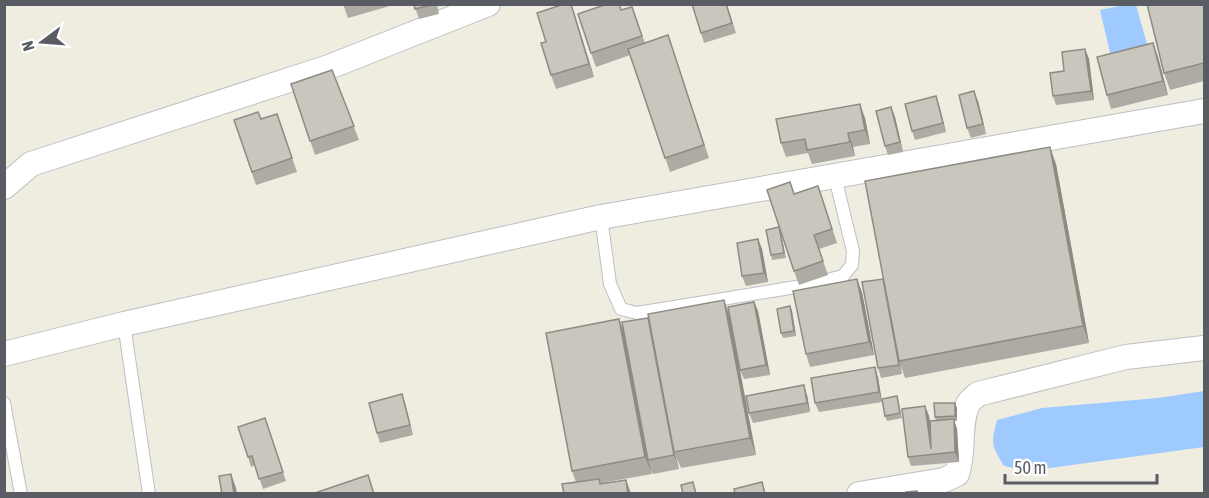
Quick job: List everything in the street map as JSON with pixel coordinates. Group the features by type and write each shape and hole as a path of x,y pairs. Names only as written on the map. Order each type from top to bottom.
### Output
{"street":[{"path":"4,187 31,164 329,67 488,4"},
{"path":"4,354 124,324 601,217 1204,111"},
{"path":"859,494 945,480 957,474 962,463 968,402 978,394 1126,357 1204,348"}],"lane":[{"path":"601,217 610,284 621,309 637,313 802,286 843,276 852,265 853,251 835,177"},
{"path":"124,324 149,494"},
{"path":"4,403 21,494"}],"water":[{"path":"1136,5 1151,58 1113,65 1100,10"},
{"path":"1204,391 1204,447 1028,471 1004,466 994,448 993,439 997,420 1042,408 1158,398"}],"building":[{"path":"414,4 434,4 415,9"},
{"path":"571,4 589,64 551,75 541,43 546,42 537,13"},
{"path":"607,4 619,4 621,10 632,7 642,36 591,53 578,14"},
{"path":"692,4 726,4 732,23 701,33"},
{"path":"1147,4 1204,4 1204,63 1164,73"},
{"path":"668,35 704,145 665,158 628,49"},
{"path":"1153,43 1163,81 1107,95 1097,57"},
{"path":"1085,49 1091,91 1053,96 1050,73 1064,71 1062,52"},
{"path":"332,70 354,126 310,141 291,84"},
{"path":"974,91 983,124 967,128 959,95"},
{"path":"936,96 943,123 912,131 905,104"},
{"path":"860,104 865,130 848,133 850,142 807,150 805,139 781,143 776,119"},
{"path":"891,107 900,142 885,146 876,111"},
{"path":"258,112 261,119 277,114 292,158 252,172 234,120"},
{"path":"1050,147 1083,326 899,361 865,181"},
{"path":"790,182 794,194 818,186 832,229 814,235 823,261 794,271 767,190"},
{"path":"779,227 784,253 771,255 766,230"},
{"path":"758,239 764,273 742,276 737,243"},
{"path":"857,279 869,342 806,354 793,291"},
{"path":"883,279 899,365 878,368 862,282"},
{"path":"724,300 750,438 674,452 648,314"},
{"path":"754,302 766,365 740,370 728,307"},
{"path":"790,306 794,331 781,333 777,309"},
{"path":"648,318 674,455 648,460 622,322"},
{"path":"619,319 645,457 572,471 546,333"},
{"path":"875,367 879,392 815,403 811,378"},
{"path":"804,385 807,403 749,413 746,396"},
{"path":"402,394 410,425 377,433 369,403"},
{"path":"897,396 900,413 885,416 882,399"},
{"path":"934,403 955,403 955,416 935,417"},
{"path":"925,406 931,449 930,421 954,419 955,452 908,457 902,409"},
{"path":"265,418 283,472 259,479 252,456 248,457 238,427"},
{"path":"231,474 234,494 222,494 219,476"},
{"path":"368,475 374,494 312,494"},
{"path":"599,479 600,484 626,480 628,494 564,494 562,484"},
{"path":"693,482 696,494 683,494 681,485"},
{"path":"762,482 765,494 735,494 734,489"},
{"path":"917,491 918,494 906,494 906,492"}]}
